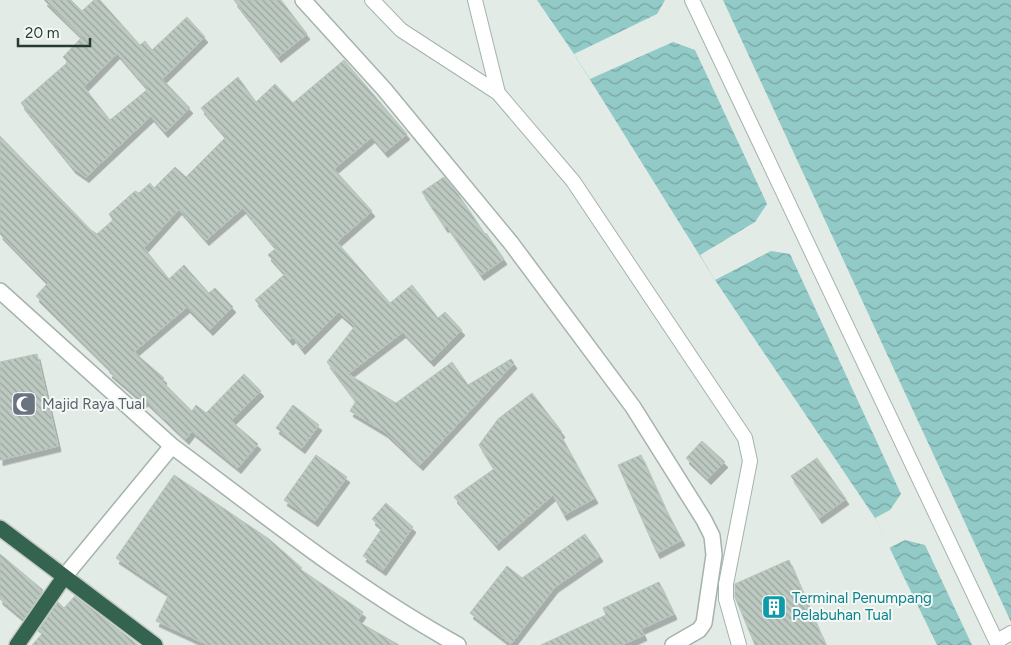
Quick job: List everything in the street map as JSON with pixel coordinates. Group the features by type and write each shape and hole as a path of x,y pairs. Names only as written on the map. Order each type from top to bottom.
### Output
{"highway":[{"path":"0,528 155,645"},
{"path":"17,645 64,577"}],"street":[{"path":"303,0 384,89 512,243 633,407 704,520 712,536 714,555 704,623 699,630 673,645"},
{"path":"0,291 172,446 332,564 416,622 458,645"},
{"path":"64,577 172,446"}],"lane":[{"path":"372,0 401,30 498,93 573,182 745,438 750,461 726,584 726,599 738,645"},
{"path":"475,0 498,93"},
{"path":"692,0 998,643 1011,633"}],"water":[{"path":"537,0 1011,0 1011,645 937,645 875,518 715,280 574,54"}],"pier":[{"path":"665,0 723,0 1011,622 1011,645 972,645 925,545 905,540 889,548 875,518 890,510 901,494 790,254 771,251 715,280 700,255 755,222 767,204 695,50 673,42 590,79 574,54 657,14"}],"building":[{"path":"44,0 71,0 82,11 94,0 100,0 140,45 145,41 152,50 187,17 205,37 162,79 190,108 165,132 151,116 86,177 73,168 21,103 68,62 63,57 82,37","holes":["117,53 148,89 110,120 84,87"]},
{"path":"234,0 281,0 307,34 278,57"},
{"path":"344,60 407,134 385,152 372,137 334,169 372,211 337,242 390,303 412,285 438,318 445,312 462,330 431,361 403,332 348,374 396,403 452,362 468,385 511,359 514,363 420,465 385,432 350,411 356,401 327,362 355,326 339,312 302,349 293,337 290,340 255,300 285,274 268,255 276,248 243,208 206,240 179,209 144,248 169,279 184,265 209,293 215,288 233,307 210,330 187,307 134,352 164,378 162,381 192,411 196,405 206,413 244,374 261,391 231,421 258,444 238,468 192,431 186,439 145,400 144,402 109,372 111,370 36,296 48,283 0,234 0,136 97,234 113,220 109,214 135,191 139,193 150,183 154,188 175,167 186,177 226,137 201,108 238,77 256,102 275,84 293,103"},
{"path":"444,177 504,259 481,275 447,226 445,227 422,192"},
{"name":"Majid Raya Tual","path":"37,354 58,446 0,460 0,362"},
{"path":"532,393 562,432 560,434 595,498 564,515 553,495 496,545 454,497 494,469 479,445 498,419"},
{"path":"293,405 319,425 302,448 276,428"},
{"path":"702,441 725,462 708,479 686,458"},
{"path":"316,455 347,477 315,521 284,500"},
{"path":"641,455 682,540 657,553 618,465"},
{"path":"817,458 846,499 819,518 791,476"},
{"path":"174,475 269,539 302,568 300,569 363,612 357,621 399,645 208,645 156,621 169,594 116,558"},
{"path":"386,503 413,527 383,570 363,556 382,528 372,519"},
{"path":"585,534 600,556 555,587 511,644 470,613 507,566 522,578"},
{"path":"0,554 43,590 24,619 0,599"},
{"name":"Terminal Penumpang Pelabuhan Tual","path":"789,560 826,645 755,645 735,597 735,584"},
{"path":"659,582 674,614 641,629 644,635 622,645 541,645 606,615 603,608"},
{"path":"75,596 138,645 32,645 42,634 38,631 58,602 64,608"}],"place":[{"name":"Majid Raya Tual","path":"24,404"},
{"name":"Terminal Penumpang Pelabuhan Tual","path":"774,607"}]}
